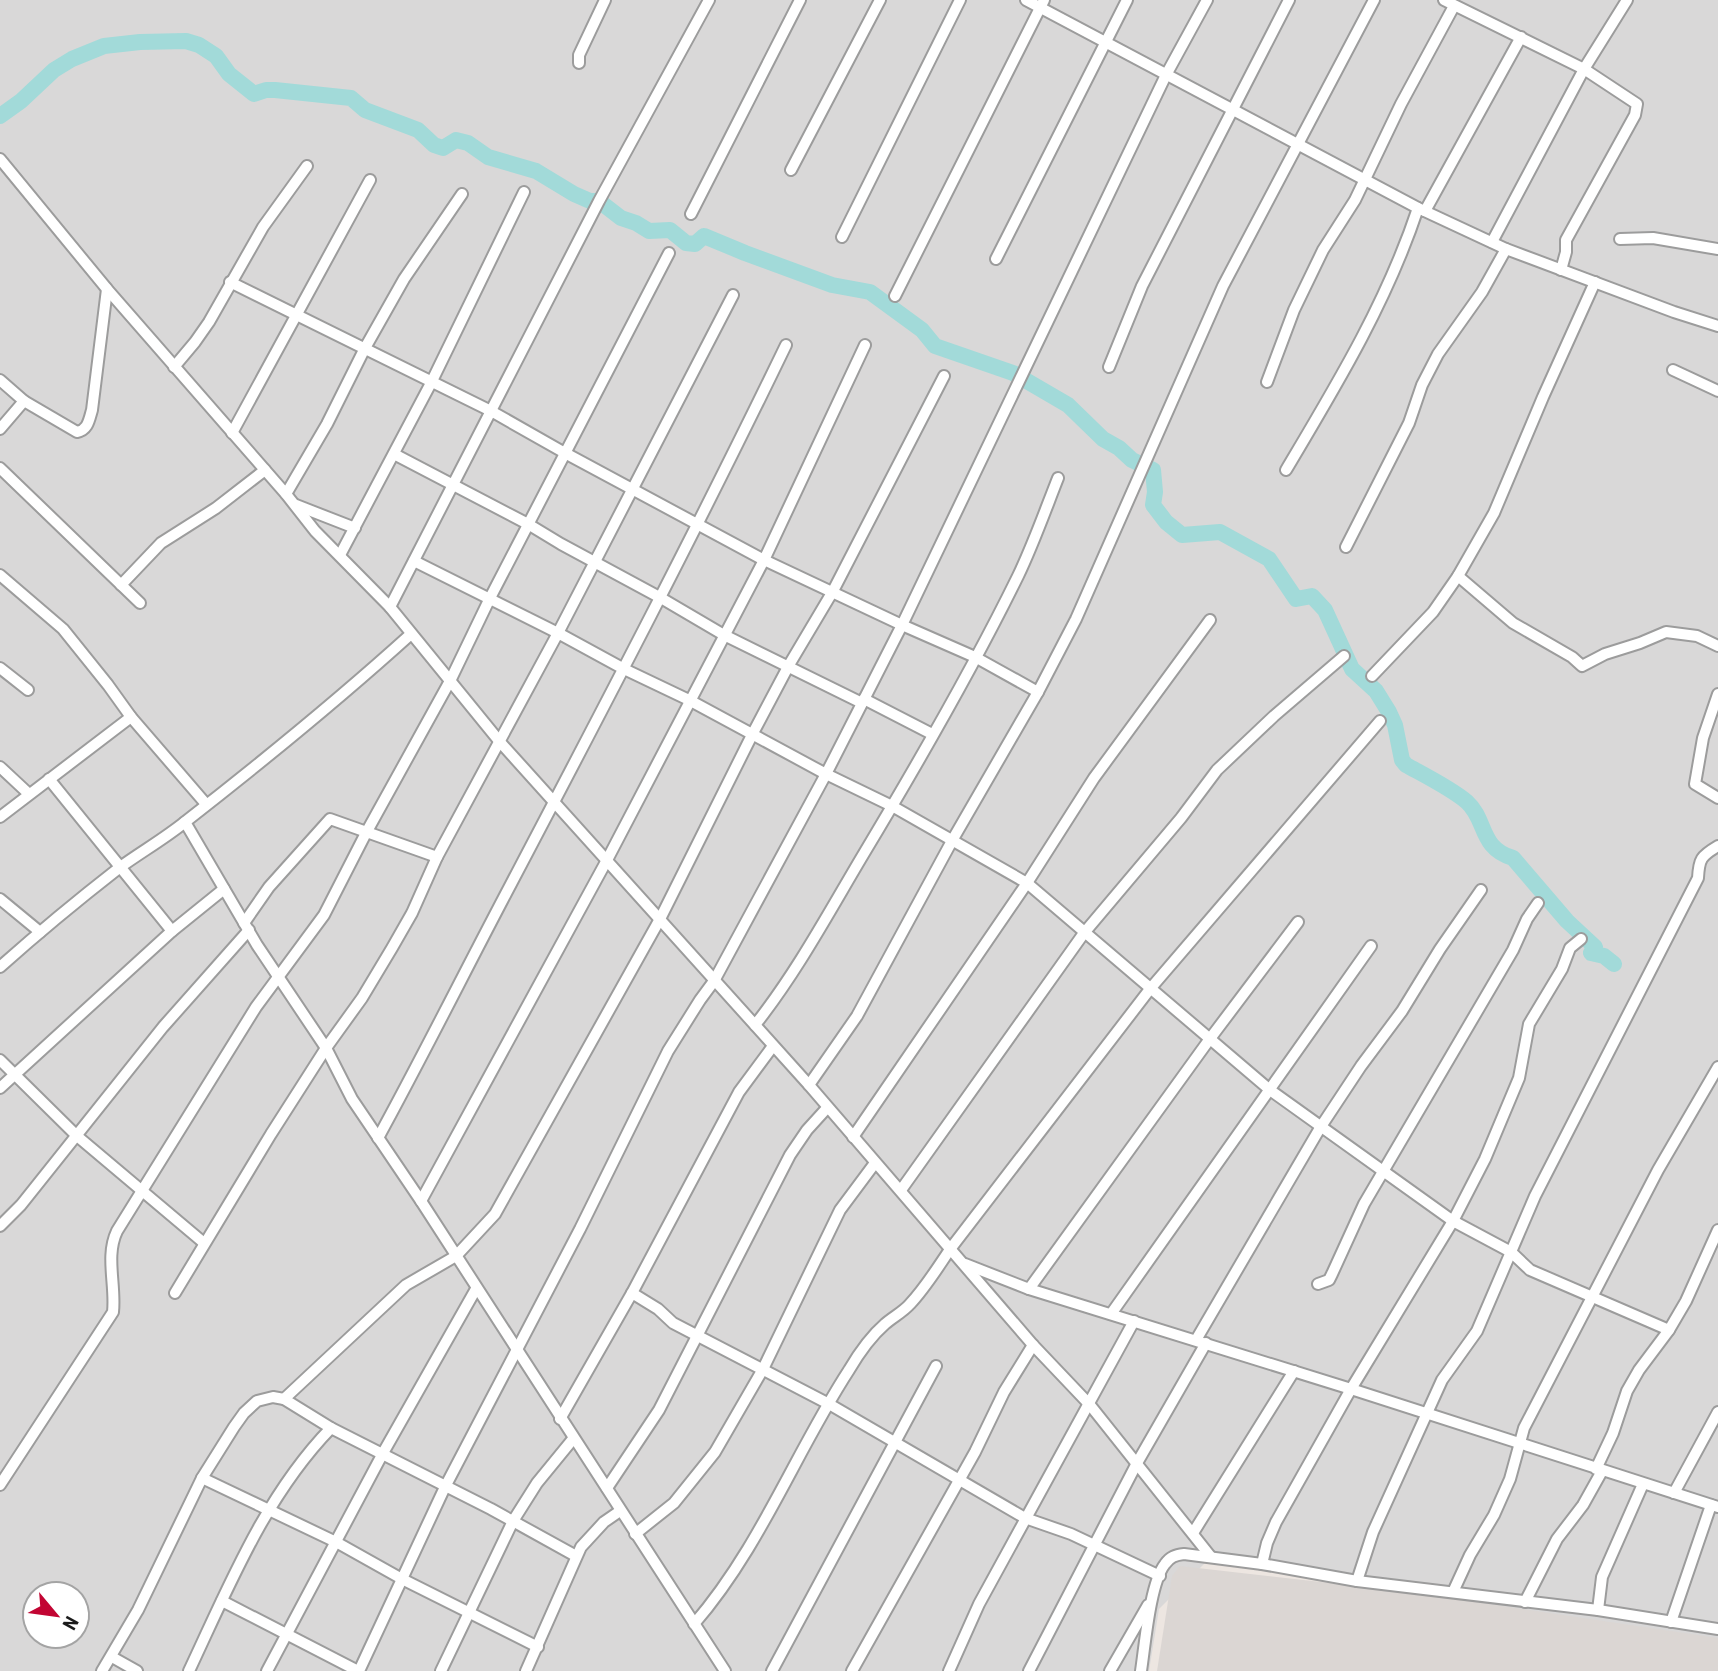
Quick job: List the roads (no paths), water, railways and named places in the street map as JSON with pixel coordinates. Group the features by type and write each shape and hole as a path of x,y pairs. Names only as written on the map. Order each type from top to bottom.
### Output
{"street":[{"path":"579,63 579,55 605,0"},
{"path":"390,607 599,201 709,0"},
{"path":"691,214 800,0"},
{"path":"791,170 880,0"},
{"path":"842,236 960,0"},
{"path":"1026,0 1042,4 1105,43 1421,210 1506,249 1718,326"},
{"path":"996,259 1127,0"},
{"path":"222,1601 359,1671 445,1487 518,1352 668,1051 714,981 826,774 902,625 1166,75 1207,0"},
{"path":"1108,367 1142,286 1289,0"},
{"path":"809,1085 857,1016 953,839 1038,692 1076,619 1223,286 1374,0"},
{"path":"1492,242 1584,69 1627,0"},
{"path":"1267,382 1294,310 1323,250 1355,200 1449,3 1584,69 1637,104 1629,127 1566,240 1561,270"},
{"path":"895,296 1042,4"},
{"path":"1286,470 1340,379 1384,296 1421,210 1521,37"},
{"path":"0,159 107,289 316,531 390,607 500,742 774,1045 1032,1345 1090,1405 1211,1557"},
{"path":"174,366 209,322 263,227 307,166"},
{"path":"232,433 370,180"},
{"path":"340,555 431,383 524,192"},
{"path":"286,494 327,424 404,279 462,194"},
{"path":"1620,239 1653,238 1718,249"},
{"path":"1346,547 1409,423 1422,385 1437,354 1482,292 1506,249"},
{"path":"0,1485 113,1312 115,1295 111,1245 142,1189 278,975 324,915 450,681 490,598 669,253"},
{"path":"230,282 491,411 764,560 975,657 1038,692"},
{"path":"1372,676 1413,636 1458,576 1504,491 1595,282"},
{"path":"0,380 24,401 77,432 83,431 88,425 92,410 107,289"},
{"path":"175,1293 326,1048 362,998 392,948 437,857 558,633 733,295"},
{"path":"377,1138 415,1071 699,525 786,345"},
{"path":"421,1201 607,860 764,560 865,345"},
{"path":"1673,370 1718,391"},
{"path":"284,1399 406,1285 456,1256 495,1214 660,919 753,733 789,665 833,592 944,376"},
{"path":"0,429 24,401"},
{"path":"394,454 528,524 724,635 932,734"},
{"path":"0,468 140,603"},
{"path":"121,585 160,543 216,508 265,470"},
{"path":"755,1025 776,999 815,936 892,806 975,657 1019,575 1058,478"},
{"path":"294,504 355,528"},
{"path":"414,561 892,806 1027,883 1270,1090 1453,1221 1511,1252 1530,1270 1669,1330"},
{"path":"0,575 63,629 131,717 206,804"},
{"path":"1458,576 1513,623 1572,657 1582,666 1605,654 1666,632 1697,636 1718,646"},
{"path":"853,1137 1027,883 1094,778 1210,620"},
{"path":"0,967 121,867 186,822 246,775 411,634"},
{"path":"901,1191 1084,933 1181,818 1217,770 1343,656"},
{"path":"0,668 28,690"},
{"path":"1718,694 1703,738 1695,785 1718,798"},
{"path":"0,817 131,717"},
{"path":"694,1624 734,1573 866,1343 884,1324 908,1306 925,1286 951,1248 1150,989 1380,720"},
{"path":"0,767 29,794"},
{"path":"49,779 172,931"},
{"path":"0,1226 21,1205 246,927 269,887 330,819 437,857"},
{"path":"186,822 246,927 326,1048 352,1099 421,1201 724,1671"},
{"path":"1357,1581 1373,1532 1442,1380 1477,1331 1535,1196 1698,878 1699,861 1718,846"},
{"path":"0,1088 172,931 224,889"},
{"path":"1029,1671 1201,1341 1320,1128 1361,1066 1402,1012 1480,890"},
{"path":"0,899 40,932"},
{"path":"1318,1284 1329,1280 1382,1170 1513,950 1527,919 1538,903"},
{"path":"1029,1289 1298,922"},
{"path":"1262,1564 1276,1522 1351,1389 1453,1221 1485,1159 1519,1078 1529,1024 1562,969 1570,948 1581,939"},
{"path":"1111,1314 1371,946"},
{"path":"560,1419 632,1293 739,1092 774,1045"},
{"path":"0,1060 77,1136 204,1243"},
{"path":"1453,1592 1510,1479 1524,1428 1658,1170 1718,1067"},
{"path":"607,1488 659,1410 790,1155 807,1130 827,1108"},
{"path":"635,1534 674,1503 715,1451 763,1369 840,1210 875,1163"},
{"path":"1525,1602 1557,1539 1583,1505 1599,1470 1627,1391 1686,1301 1718,1230"},
{"path":"962,1262 1029,1289 1201,1341 1714,1506 1671,1622"},
{"path":"267,1671 383,1453 476,1289"},
{"path":"632,1293 658,1309 673,1323 829,1404 1025,1518 1071,1534 1160,1576"},
{"path":"949,1671 979,1604 1134,1321"},
{"path":"852,1671 1032,1345"},
{"path":"772,1671 936,1366"},
{"path":"1193,1533 1294,1371"},
{"path":"103,1671 138,1610 202,1478 244,1413 264,1398 284,1399 331,1428 576,1556"},
{"path":"1674,1493 1718,1412"},
{"path":"189,1671 268,1510 318,1441 331,1428"},
{"path":"441,1671 513,1521 537,1483 573,1439"},
{"path":"202,1478 336,1542 402,1579 538,1647"},
{"path":"1598,1610 1602,1577 1643,1484"},
{"path":"526,1671 576,1556 594,1532 620,1511"},
{"path":"1142,1671 1153,1597 1163,1566 1174,1555 1195,1554 1357,1581 1598,1610 1718,1629"},
{"path":"1110,1671 1153,1597"},
{"path":"112,1657 137,1671"}],"waterway":[{"path":"0,116 21,101 54,70 72,59 104,46 186,41 199,45 216,56 229,74 254,94 275,90 351,98 365,110 418,130 434,145 443,148 456,140 468,143 488,157 536,171 574,194 590,201 599,201 621,218 649,231 670,230 686,243 695,244 704,236 832,285 870,292 922,330 935,346 1013,373 1068,405 1103,439 1132,460 1153,470 1153,505 1166,522 1182,535 1220,532 1269,559 1296,599 1312,596 1325,610 1352,669 1376,691 1389,712 1395,725 1402,760 1406,765 1467,802 1494,848 1513,858 1567,921 1595,947 1591,953 1604,956 1614,964"}]}
